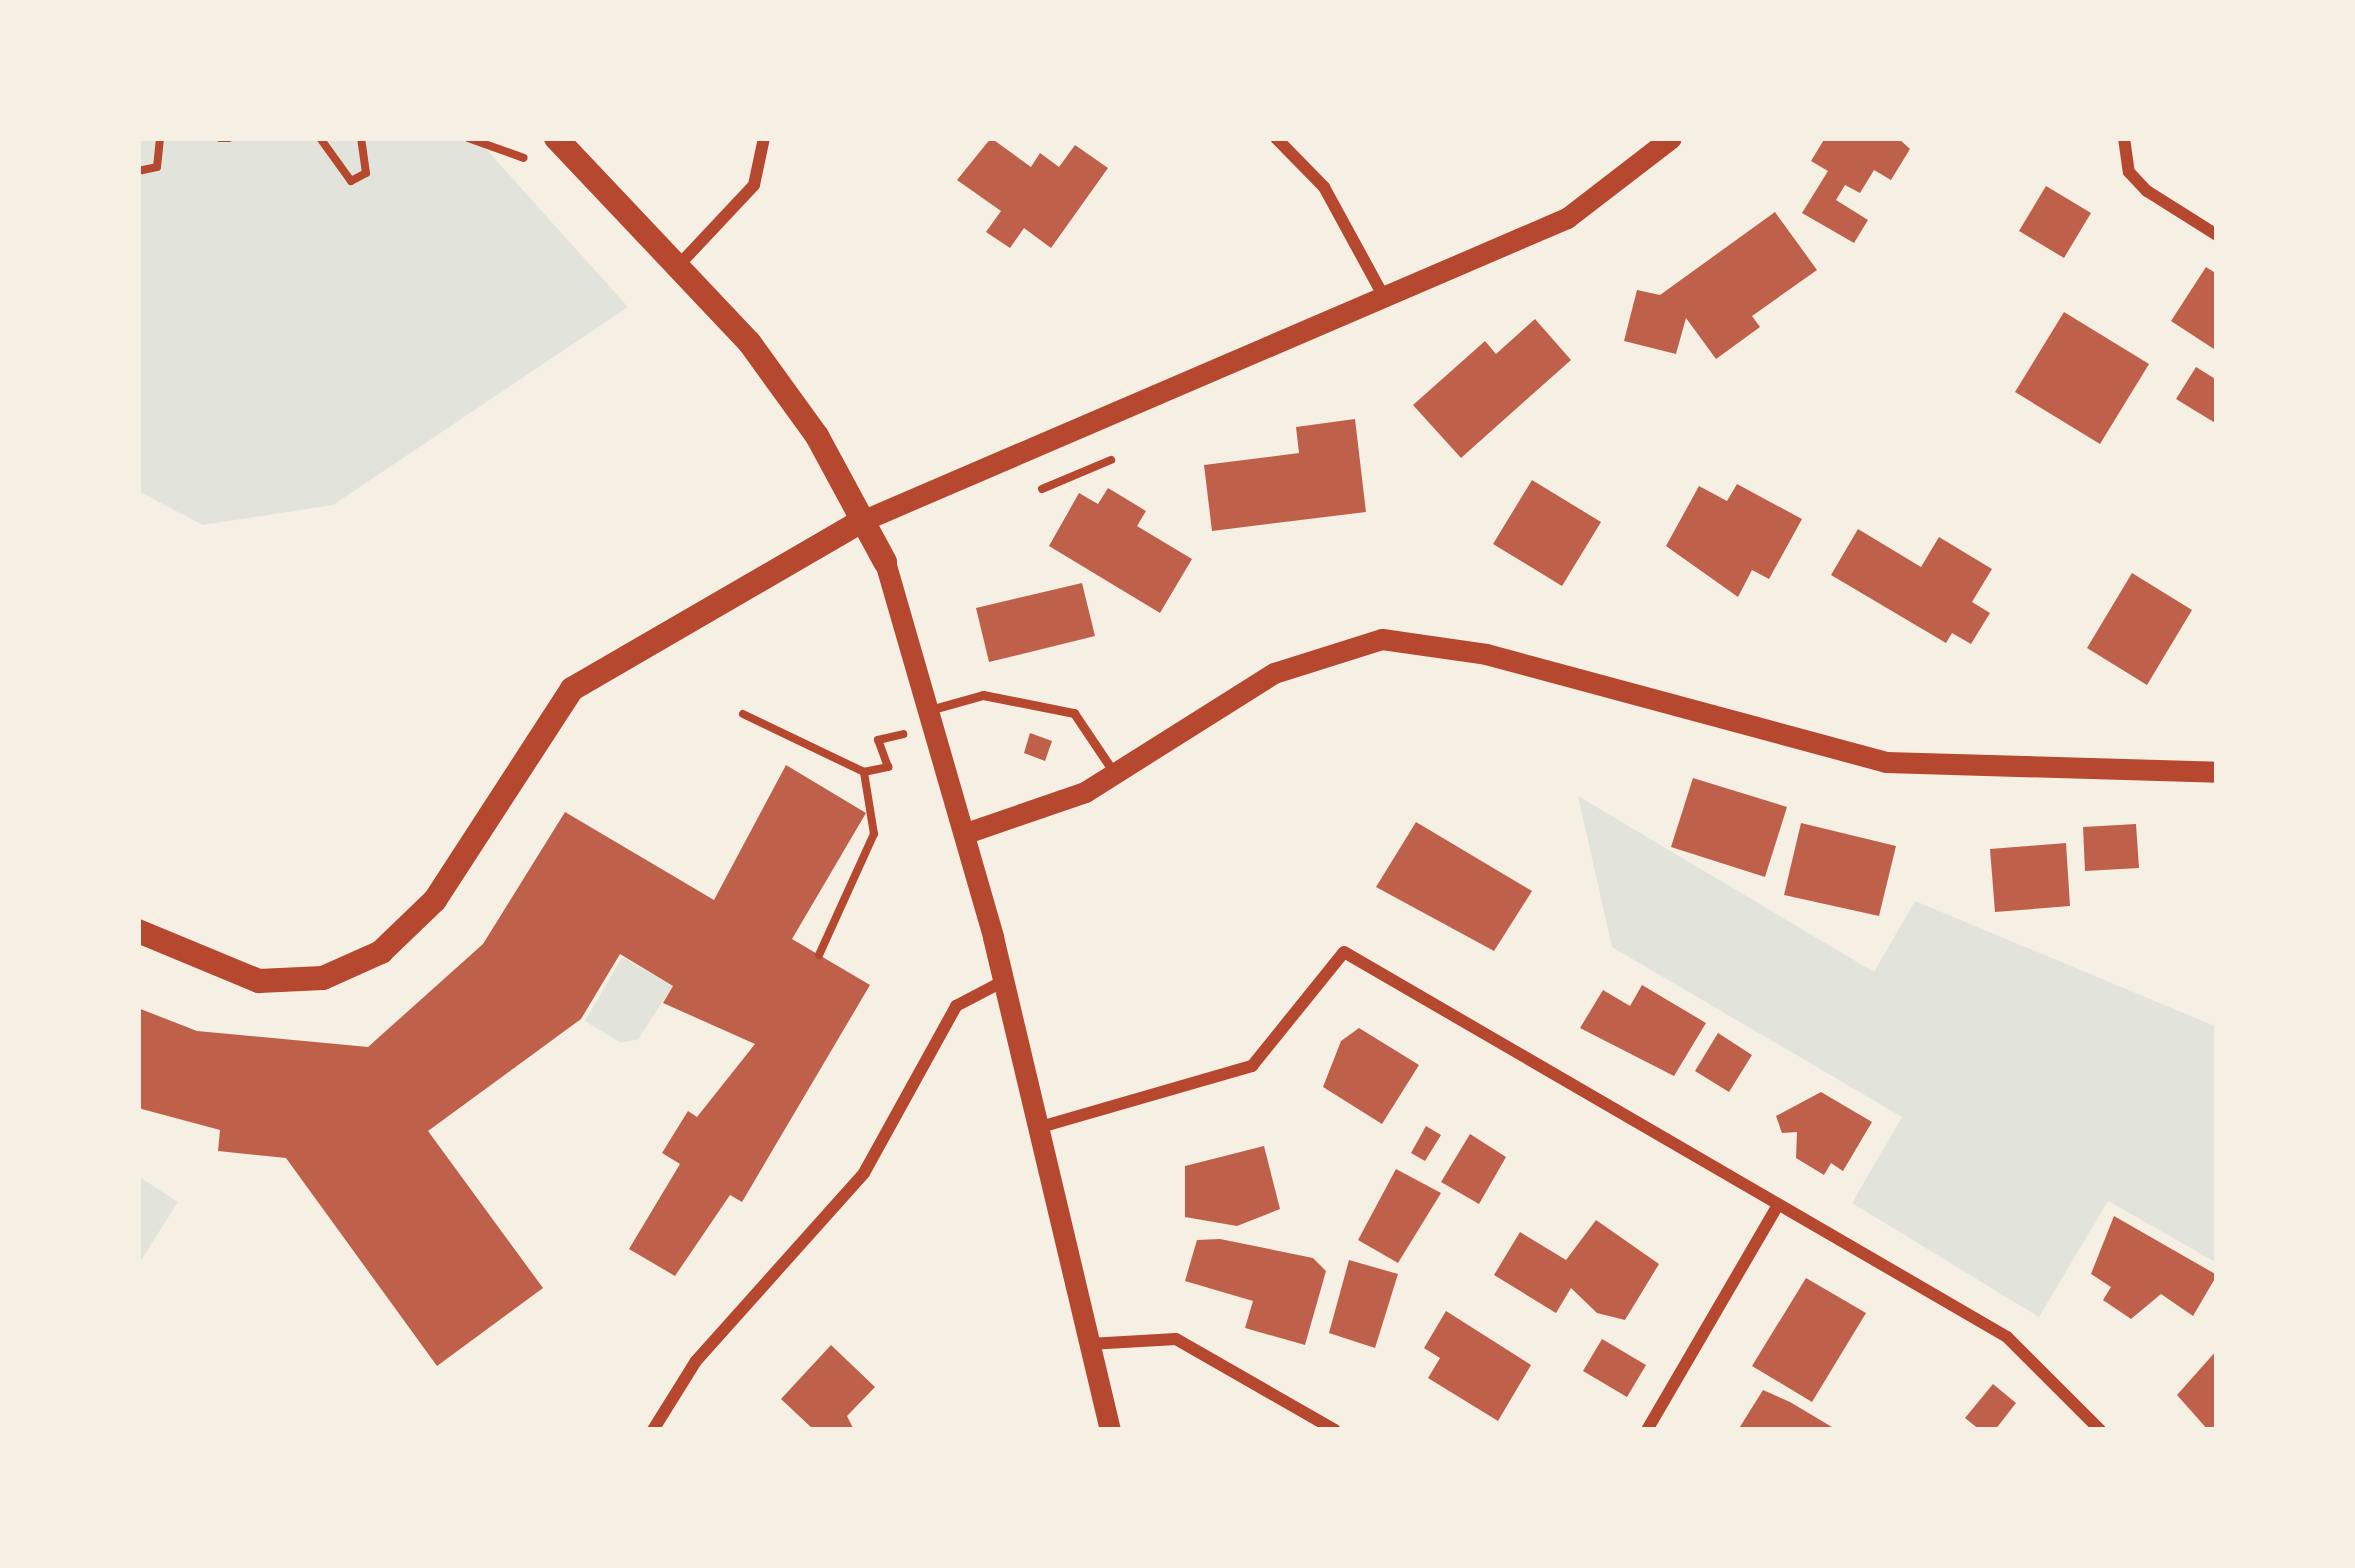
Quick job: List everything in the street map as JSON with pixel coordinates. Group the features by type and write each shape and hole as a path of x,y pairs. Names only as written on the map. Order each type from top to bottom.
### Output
{"main road":[{"path":"556,138 678,266 802,411 885,562"},
{"path":"138,931 259,981 323,978 381,952 435,900 572,689 864,520"}],"street":[{"path":"678,266 754,185 764,138"},
{"path":"1276,138 1324,187 1384,297"},
{"path":"864,520 1590,205 1671,138"},
{"path":"2124,138 2129,172 2147,191 2217,235"},
{"path":"885,562 933,709 966,833 1110,1430"},
{"path":"966,833 1115,774 1274,673 1334,648 1405,639 1886,762 2217,772"},
{"path":"1037,1128 1252,1066 1344,952 2007,1336 2100,1430"},
{"path":"653,1430 696,1361 864,1173 956,1006 1002,982"},
{"path":"1646,1430 1778,1204"},
{"path":"1089,1344 1176,1339 1335,1430"}],"lane":[{"path":"933,709 982,695 1074,713 1115,774"}],"path":[{"path":"138,171 157,167 160,138"},
{"path":"320,138 351,181 366,173 362,138"},
{"path":"469,138 516,154"},
{"path":"1042,489 1111,460"},
{"path":"743,714 864,772 888,767 878,740"},
{"path":"819,955 874,834 864,772"}],"shaded area":[{"path":"138,138 476,138 628,307 333,505 203,525 138,491"},
{"path":"1578,796 1874,972 1915,901 2217,1027 2217,1263 2108,1201 2039,1317 1852,1203 1902,1117 1612,947"},
{"path":"622,957 673,986 638,1039 621,1043 585,1021"},
{"path":"138,1176 178,1202 138,1265"}],"building":[{"path":"991,138 1031,167 1040,153 1059,167 1075,145 1108,168 1051,248 1024,228 1010,248 986,232 1001,211 957,180"},
{"path":"1825,138 1898,138 1910,149 1891,180 1874,170 1860,193 1845,185 1836,200 1868,220 1854,243 1802,213 1828,171 1811,161"},
{"path":"2046,186 2091,213 2064,258 2019,231"},
{"path":"1775,212 1817,270 1752,316 1760,327 1716,359 1686,318 1676,354 1624,341 1637,290 1660,295"},
{"path":"2206,267 2217,274 2217,351 2171,321"},
{"path":"2064,312 2149,364 2100,444 2015,392"},
{"path":"1535,319 1571,360 1461,458 1413,405 1485,341 1496,354"},
{"path":"2196,367 2217,380 2217,424 2176,399"},
{"path":"1355,419 1366,512 1212,531 1204,465 1299,453 1296,427"},
{"path":"1532,480 1601,522 1562,586 1493,544"},
{"path":"1737,484 1802,519 1769,579 1752,570 1738,597 1666,546 1699,486 1727,501"},
{"path":"1108,488 1146,511 1137,526 1192,559 1160,613 1049,546 1079,493 1098,504"},
{"path":"1858,529 1921,567 1939,537 1992,569 1972,602 1990,613 1971,644 1952,633 1946,643 1831,575"},
{"path":"2132,573 2192,610 2147,685 2087,648"},
{"path":"1082,583 1095,636 989,662 976,608"},
{"path":"1030,733 1052,741 1045,761 1024,753"},
{"path":"786,765 866,813 792,939 870,985 742,1202 730,1195 675,1276 629,1249 680,1164 662,1153 688,1111 697,1117 755,1044 663,1003 673,986 620,954 581,1019 428,1131 543,1288 437,1366 286,1158 218,1151 220,1130 138,1108 138,1008 197,1031 368,1047 483,944 565,812 714,900"},
{"path":"1693,778 1787,807 1765,877 1671,847"},
{"path":"1416,822 1532,891 1494,951 1376,887"},
{"path":"1801,823 1896,846 1879,916 1784,895"},
{"path":"2136,824 2139,868 2085,871 2083,827"},
{"path":"2066,843 2070,906 1995,912 1990,849"},
{"path":"1642,985 1706,1023 1674,1076 1580,1028 1603,990 1630,1006"},
{"path":"1359,1028 1419,1065 1382,1124 1323,1087 1341,1041"},
{"path":"1718,1033 1752,1055 1729,1092 1695,1071"},
{"path":"1821,1092 1872,1122 1843,1171 1831,1163 1824,1175 1796,1158 1797,1132 1782,1133 1776,1116"},
{"path":"1426,1126 1441,1135 1425,1161 1411,1153"},
{"path":"1470,1134 1506,1157 1479,1204 1441,1182"},
{"path":"1264,1146 1280,1209 1237,1226 1185,1217 1185,1166"},
{"path":"1396,1169 1441,1193 1398,1263 1358,1240"},
{"path":"2114,1216 2217,1275 2193,1316 2161,1294 2131,1319 2103,1300 2111,1287 2091,1274"},
{"path":"1596,1220 1659,1264 1625,1320 1597,1313 1571,1288 1556,1313 1494,1275 1520,1232 1566,1260"},
{"path":"1220,1239 1313,1258 1326,1271 1305,1345 1245,1328 1253,1301 1185,1281 1197,1240"},
{"path":"1349,1260 1398,1274 1375,1348 1329,1333"},
{"path":"1806,1278 1866,1313 1812,1402 1752,1366"},
{"path":"1446,1311 1531,1365 1498,1421 1428,1378 1440,1358 1424,1348"},
{"path":"1602,1339 1646,1365 1627,1397 1583,1371"},
{"path":"831,1345 875,1387 847,1416 854,1430 814,1430 781,1399"},
{"path":"2217,1350 2217,1430 2208,1430 2177,1395"},
{"path":"1993,1384 2016,1403 1995,1430 1980,1430 1965,1418"},
{"path":"1763,1390 1790,1402 1837,1430 1738,1430"}]}
